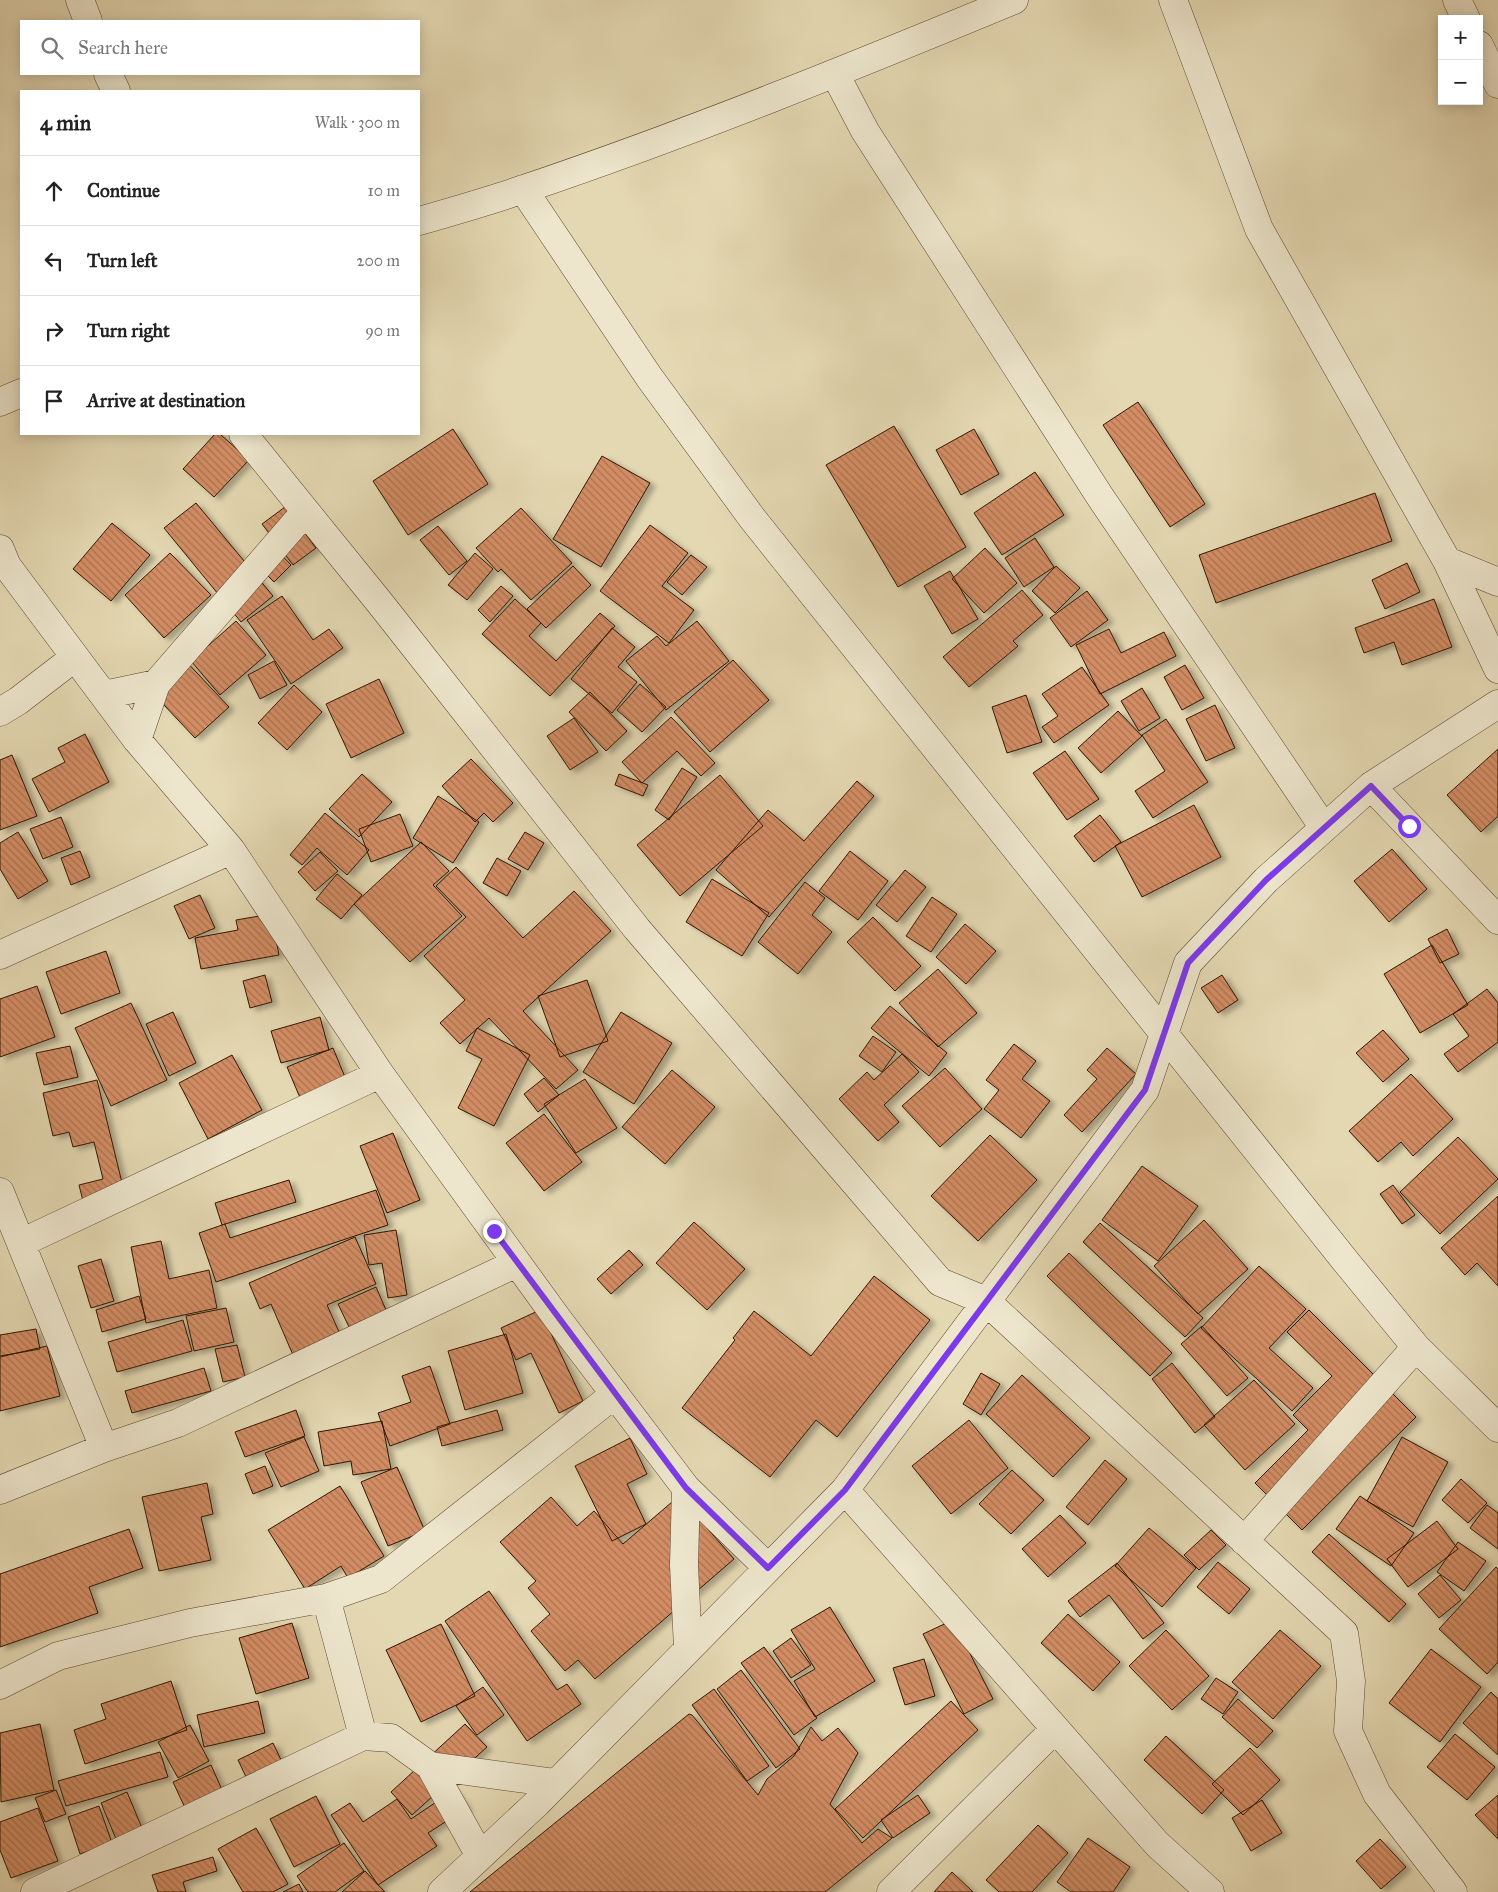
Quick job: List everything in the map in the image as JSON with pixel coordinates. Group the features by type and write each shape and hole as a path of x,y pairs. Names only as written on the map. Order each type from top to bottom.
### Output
{"street":[{"path":"80,0 88,20"},
{"path":"420,222 523,189 748,108 1014,0"},
{"path":"1174,0 1259,229 1447,561 1498,669"},
{"path":"1457,0 1464,15"},
{"path":"1483,53 1498,84"},
{"path":"835,74 865,131 1099,495 1324,828"},
{"path":"108,75 116,90"},
{"path":"523,189 649,378 752,518 1416,1347 1498,1428"},
{"path":"0,402 20,393"},
{"path":"244,435 637,929 940,1282 986,1302 1344,1633 1351,1681 1348,1731 1376,1794 1453,1892"},
{"path":"137,740 156,684 306,512"},
{"path":"0,549 7,566 74,658 137,740 231,850 380,1074 614,1394 686,1488 768,1568"},
{"path":"1447,561 1498,582"},
{"path":"0,712 18,702 74,658"},
{"path":"104,695 156,684"},
{"path":"442,1892 556,1783 845,1490 1145,1090 1188,963 1266,880 1371,786 1498,704"},
{"path":"1371,786 1498,920"},
{"path":"0,955 231,850"},
{"path":"20,1243 380,1074"},
{"path":"0,1192 104,1448"},
{"path":"0,1490 104,1448 178,1423 517,1263"},
{"path":"1244,1541 1416,1347"},
{"path":"0,1685 58,1656 190,1623 326,1598 381,1579 614,1394"},
{"path":"686,1488 684,1565 688,1650"},
{"path":"845,1490 1157,1844 1210,1892"},
{"path":"326,1598 363,1736"},
{"path":"892,1892 1055,1729"},
{"path":"35,1892 363,1736 391,1738 430,1766 480,1856"},
{"path":"430,1766 556,1783"}],"building":[{"path":"1138,402 1205,504 1170,527 1103,425"},
{"path":"894,426 966,547 898,587 826,465"},
{"path":"453,429 488,484 408,535 373,481"},
{"path":"974,429 999,474 961,495 936,450"},
{"path":"214,435 221,435 249,460 214,497 183,469"},
{"path":"602,456 650,483 601,567 553,539"},
{"path":"1035,472 1064,515 1002,555 974,513"},
{"path":"1375,493 1392,541 1216,603 1199,555"},
{"path":"196,503 273,596 241,622 164,528"},
{"path":"285,507 316,548 293,565 262,524"},
{"path":"521,508 572,563 531,600 501,569 498,572 476,548"},
{"path":"112,523 150,555 111,601 73,569"},
{"path":"650,525 688,553 662,586 694,610 669,643 600,591"},
{"path":"438,526 467,561 449,575 420,540"},
{"path":"1035,538 1054,567 1024,587 1005,558"},
{"path":"269,542 291,565 274,582 251,559"},
{"path":"985,548 1017,583 984,613 952,579"},
{"path":"170,553 211,595 164,638 125,595"},
{"path":"475,553 493,569 467,600 448,585"},
{"path":"691,555 707,567 682,595 667,582"},
{"path":"1407,563 1420,592 1385,609 1372,580"},
{"path":"573,566 591,585 546,628 527,609"},
{"path":"1056,566 1080,588 1055,613 1032,591"},
{"path":"950,571 978,619 952,634 924,586"},
{"path":"501,586 513,596 490,622 478,610"},
{"path":"1022,590 1043,615 1013,641 1018,646 969,687 943,657"},
{"path":"1087,591 1108,620 1071,647 1050,618"},
{"path":"282,596 313,640 329,629 343,648 291,684 247,620"},
{"path":"515,599 541,623 529,636 556,661 600,613 615,626 550,696 482,634"},
{"path":"1434,599 1452,647 1402,665 1394,642 1364,653 1355,628"},
{"path":"236,621 266,655 220,695 191,661"},
{"path":"697,621 729,661 666,710 626,661 657,636 666,646"},
{"path":"612,628 635,647 618,667 637,682 612,713 571,679"},
{"path":"1109,629 1121,653 1164,632 1176,656 1100,694 1076,645"},
{"path":"181,656 229,707 195,738 148,688"},
{"path":"733,660 769,700 710,752 674,712"},
{"path":"274,661 287,685 260,699 248,675"},
{"path":"1185,665 1204,698 1182,710 1164,677"},
{"path":"1082,667 1109,705 1054,743 1042,727 1058,716 1042,694"},
{"path":"379,679 404,733 351,758 326,704"},
{"path":"640,684 666,707 642,732 617,710"},
{"path":"294,685 322,712 287,750 258,723"},
{"path":"1142,688 1160,718 1139,731 1121,701"},
{"path":"590,692 627,731 606,751 569,712"},
{"path":"1026,695 1042,742 1007,753 992,707"},
{"path":"1215,705 1235,748 1206,761 1186,719"},
{"path":"1118,711 1142,736 1101,773 1078,748"},
{"path":"671,717 715,763 701,776 677,751 642,783 622,762"},
{"path":"574,718 598,752 570,770 547,736"},
{"path":"1166,719 1208,782 1153,818 1135,791 1165,771 1142,735"},
{"path":"85,734 109,782 49,812 32,779 65,762 58,748"},
{"path":"1498,749 1498,816 1481,832 1447,795"},
{"path":"1065,751 1099,799 1067,820 1033,773"},
{"path":"12,755 37,816 0,830 0,760"},
{"path":"471,759 513,803 493,822 484,813 475,822 442,786"},
{"path":"682,768 697,777 669,820 655,810"},
{"path":"362,774 392,802 359,837 329,809"},
{"path":"619,774 648,785 643,796 615,785"},
{"path":"720,775 763,826 680,896 637,845"},
{"path":"857,781 874,796 769,917 716,870 768,810 804,841"},
{"path":"438,796 479,822 453,863 413,838"},
{"path":"1194,805 1221,857 1142,897 1115,846"},
{"path":"325,813 369,850 347,875 317,848 302,865 290,855"},
{"path":"400,814 413,846 371,862 359,829"},
{"path":"1100,815 1121,842 1094,862 1074,836"},
{"path":"61,817 73,847 43,859 30,829"},
{"path":"18,832 48,881 18,899 0,869 0,843"},
{"path":"525,832 544,843 528,870 508,859"},
{"path":"421,842 449,871 433,885 462,916 410,962 354,904"},
{"path":"1392,849 1427,889 1389,922 1354,881"},
{"path":"80,851 90,877 71,885 61,858"},
{"path":"850,851 888,881 858,920 819,891"},
{"path":"320,852 338,871 315,891 298,872"},
{"path":"497,858 521,871 507,896 483,883"},
{"path":"456,867 523,938 574,891 611,931 523,1011 578,1070 556,1089 489,1018 460,1044 440,1023 465,1000 424,956 466,917 436,886"},
{"path":"905,870 926,887 897,922 876,905"},
{"path":"337,874 362,895 341,919 316,899"},
{"path":"712,879 769,913 742,956 686,922"},
{"path":"805,882 825,898 812,915 832,932 798,974 758,942"},
{"path":"200,895 215,928 189,939 174,906"},
{"path":"932,897 957,914 931,952 906,936"},
{"path":"271,914 279,955 201,969 195,938 238,930 236,920"},
{"path":"873,917 921,966 895,991 847,942"},
{"path":"965,924 996,951 966,984 936,957"},
{"path":"1447,929 1459,954 1440,963 1428,939"},
{"path":"1432,945 1468,1005 1420,1033 1384,974"},
{"path":"106,951 120,993 61,1014 46,972"},
{"path":"938,969 977,1013 938,1047 899,1003"},
{"path":"265,975 272,1002 250,1008 243,981"},
{"path":"1222,975 1238,1000 1218,1013 1201,988"},
{"path":"587,980 608,1041 560,1057 538,996"},
{"path":"37,986 55,1037 0,1057 0,999"},
{"path":"1487,989 1498,1003 1498,1042 1458,1072 1444,1054 1469,1036 1453,1014"},
{"path":"131,1003 167,1080 111,1106 75,1028"},
{"path":"890,1006 947,1053 929,1076 871,1028"},
{"path":"173,1012 196,1063 169,1076 146,1024"},
{"path":"621,1012 672,1043 634,1104 583,1072"},
{"path":"320,1017 329,1050 281,1063 271,1031"},
{"path":"477,1028 530,1055 494,1126 458,1108 482,1059 466,1051"},
{"path":"1383,1030 1409,1059 1383,1082 1356,1053"},
{"path":"873,1036 896,1052 882,1072 859,1056"},
{"path":"1014,1044 1036,1061 1022,1079 1050,1101 1021,1138 984,1109 999,1090 986,1080"},
{"path":"70,1046 78,1077 44,1085 36,1053"},
{"path":"333,1048 347,1082 301,1100 287,1067"},
{"path":"1107,1048 1136,1074 1082,1132 1064,1115 1097,1079 1087,1070"},
{"path":"902,1054 919,1072 884,1105 899,1122 878,1141 839,1099 867,1072 874,1080"},
{"path":"232,1055 262,1110 208,1139 179,1083"},
{"path":"945,1068 982,1109 940,1147 902,1106"},
{"path":"672,1070 715,1107 665,1164 622,1127"},
{"path":"1411,1074 1453,1119 1413,1156 1401,1142 1378,1162 1349,1131"},
{"path":"544,1078 559,1095 538,1112 524,1094"},
{"path":"585,1079 617,1128 576,1153 544,1104"},
{"path":"97,1080 124,1191 83,1201 79,1185 103,1179 94,1142 73,1147 69,1132 53,1136 43,1093"},
{"path":"544,1114 582,1162 544,1191 506,1143"},
{"path":"393,1133 420,1200 387,1213 360,1146"},
{"path":"990,1135 1037,1180 978,1241 931,1196"},
{"path":"1458,1137 1498,1179 1440,1234 1400,1192"},
{"path":"1142,1166 1198,1206 1158,1261 1102,1220"},
{"path":"289,1180 296,1202 222,1225 215,1203"},
{"path":"1393,1185 1415,1215 1402,1224 1380,1194"},
{"path":"376,1190 388,1225 216,1282 199,1233 225,1224 230,1238"},
{"path":"1498,1196 1498,1286 1477,1263 1465,1275 1441,1248"},
{"path":"1204,1220 1248,1269 1198,1314 1154,1266"},
{"path":"694,1222 745,1269 707,1310 656,1263"},
{"path":"1100,1223 1203,1318 1185,1337 1083,1242"},
{"path":"396,1230 407,1295 388,1298 382,1263 369,1265 364,1235"},
{"path":"355,1237 376,1284 327,1305 340,1334 293,1355 271,1304 260,1309 249,1283"},
{"path":"161,1241 169,1279 209,1270 217,1308 146,1323 131,1247"},
{"path":"629,1250 643,1265 611,1294 597,1279"},
{"path":"1069,1253 1172,1353 1150,1376 1047,1276"},
{"path":"101,1259 114,1301 91,1308 78,1266"},
{"path":"1259,1266 1306,1309 1269,1348 1313,1388 1292,1411 1201,1328"},
{"path":"874,1276 930,1320 837,1437 816,1420 770,1477 682,1408 735,1340 733,1338 754,1311 811,1356"},
{"path":"376,1287 386,1310 349,1327 338,1304"},
{"path":"139,1296 146,1319 102,1332 96,1310"},
{"path":"226,1308 234,1342 194,1351 186,1316"},
{"path":"540,1310 583,1401 559,1413 531,1353 516,1360 501,1328"},
{"path":"1309,1310 1416,1417 1302,1530 1255,1483 1308,1430 1293,1415 1332,1376 1287,1332"},
{"path":"183,1320 192,1351 117,1372 108,1342"},
{"path":"1202,1326 1248,1378 1227,1396 1181,1344"},
{"path":"36,1329 40,1349 0,1356 0,1335"},
{"path":"506,1334 523,1393 465,1410 448,1351"},
{"path":"237,1345 245,1377 223,1382 215,1349"},
{"path":"47,1346 60,1396 0,1411 0,1357"},
{"path":"1172,1363 1215,1417 1195,1433 1152,1379"},
{"path":"430,1366 450,1424 390,1446 378,1413 411,1402 402,1376"},
{"path":"204,1368 211,1391 132,1413 125,1391"},
{"path":"981,1373 1000,1384 981,1415 963,1404"},
{"path":"1022,1375 1090,1438 1053,1477 986,1414"},
{"path":"1254,1380 1295,1424 1245,1470 1204,1425"},
{"path":"296,1410 305,1436 245,1457 235,1432"},
{"path":"497,1410 503,1430 442,1446 437,1427"},
{"path":"969,1420 1008,1468 951,1514 912,1466"},
{"path":"382,1421 391,1469 353,1475 351,1461 324,1466 318,1432"},
{"path":"304,1437 319,1471 281,1487 265,1453"},
{"path":"1402,1437 1448,1462 1413,1527 1367,1501"},
{"path":"630,1438 647,1474 627,1484 646,1524 612,1541 575,1466"},
{"path":"1105,1460 1127,1479 1088,1525 1066,1507"},
{"path":"265,1466 273,1486 253,1494 245,1474"},
{"path":"397,1467 425,1531 388,1546 361,1482"},
{"path":"1012,1470 1044,1500 1011,1534 979,1504"},
{"path":"1461,1479 1487,1503 1468,1523 1442,1500"},
{"path":"207,1483 213,1514 201,1517 211,1560 159,1571 142,1497"},
{"path":"340,1486 384,1556 348,1578 341,1566 305,1589 268,1530"},
{"path":"679,1496 734,1559 595,1679 578,1660 565,1671 531,1631 550,1614 528,1588 536,1581 500,1542 551,1497 577,1526 594,1511 623,1544"},
{"path":"1360,1496 1414,1533 1391,1566 1336,1529"},
{"path":"1487,1505 1498,1513 1498,1549 1470,1528"},
{"path":"1060,1515 1086,1543 1048,1577 1022,1549"},
{"path":"1437,1521 1458,1549 1408,1587 1387,1559"},
{"path":"1149,1528 1196,1568 1162,1607 1115,1566"},
{"path":"129,1529 143,1568 89,1587 98,1613 0,1647 0,1574"},
{"path":"1211,1530 1226,1545 1199,1570 1184,1555"},
{"path":"1329,1534 1406,1604 1389,1622 1312,1552"},
{"path":"1458,1542 1486,1561 1464,1591 1437,1572"},
{"path":"1218,1562 1250,1589 1229,1614 1197,1587"},
{"path":"1117,1563 1164,1623 1143,1639 1109,1595 1080,1617 1068,1601"},
{"path":"1496,1567 1498,1569 1498,1662 1487,1674 1439,1629"},
{"path":"1440,1575 1461,1600 1439,1618 1418,1594"},
{"path":"489,1591 557,1690 567,1684 581,1704 527,1741 445,1621"},
{"path":"830,1607 875,1681 815,1717 794,1681 815,1669 791,1630"},
{"path":"1068,1614 1120,1662 1093,1691 1041,1643"},
{"path":"953,1620 993,1699 964,1714 923,1634"},
{"path":"292,1623 309,1678 256,1694 239,1638"},
{"path":"441,1624 475,1696 421,1722 386,1650"},
{"path":"1166,1630 1209,1676 1172,1710 1129,1666"},
{"path":"1280,1630 1321,1666 1273,1719 1232,1682"},
{"path":"791,1638 811,1665 791,1678 773,1651"},
{"path":"764,1647 817,1718 794,1735 741,1663"},
{"path":"1431,1649 1481,1687 1440,1742 1389,1703"},
{"path":"924,1659 935,1696 905,1705 893,1668"},
{"path":"741,1670 800,1749 776,1768 717,1689"},
{"path":"1216,1678 1238,1692 1223,1714 1201,1699"},
{"path":"171,1681 187,1730 85,1764 74,1730 106,1719 101,1704"},
{"path":"483,1687 504,1715 477,1735 456,1706"},
{"path":"714,1689 769,1766 747,1781 692,1705"},
{"path":"1491,1692 1498,1699 1498,1755 1463,1723"},
{"path":"1238,1699 1273,1731 1257,1748 1222,1717"},
{"path":"258,1701 265,1733 204,1747 197,1715"},
{"path":"951,1701 978,1730 863,1838 835,1809"},
{"path":"689,1714 692,1715 758,1795 767,1779 794,1756 811,1727 822,1741 838,1728 858,1753 830,1804 862,1843 878,1829 892,1838 825,1892 470,1892"},
{"path":"40,1724 54,1790 1,1802 0,1733"},
{"path":"465,1724 487,1747 412,1815 391,1792"},
{"path":"190,1725 209,1761 178,1778 158,1742"},
{"path":"1455,1734 1495,1767 1467,1800 1427,1767"},
{"path":"1166,1736 1224,1790 1202,1814 1144,1760"},
{"path":"273,1743 282,1762 247,1779 238,1760"},
{"path":"1250,1748 1280,1780 1243,1815 1212,1784"},
{"path":"160,1752 168,1777 66,1806 58,1781"},
{"path":"211,1765 223,1792 186,1810 173,1782"},
{"path":"56,1790 66,1814 45,1822 35,1798"},
{"path":"454,1790 467,1808 428,1833 437,1846 378,1885 331,1815 350,1803 363,1822 397,1799 411,1819"},
{"path":"127,1792 142,1828 116,1839 101,1803"},
{"path":"918,1795 930,1813 893,1838 881,1820"},
{"path":"1498,1795 1498,1839 1475,1815"},
{"path":"316,1796 340,1844 294,1867 270,1819"},
{"path":"1262,1800 1282,1833 1251,1851 1232,1818"},
{"path":"99,1806 112,1843 80,1854 68,1817"},
{"path":"38,1808 58,1861 11,1878 0,1850 0,1822"},
{"path":"1038,1825 1068,1853 1032,1892 999,1892 986,1880"},
{"path":"256,1828 288,1884 273,1892 243,1892 218,1849"},
{"path":"1088,1838 1130,1867 1113,1892 1071,1892 1057,1882"},
{"path":"1380,1839 1406,1867 1381,1889 1356,1861"},
{"path":"344,1843 364,1871 335,1892 308,1892 297,1876"},
{"path":"213,1857 217,1871 183,1882 186,1892 158,1892 152,1875"},
{"path":"365,1871 385,1892 342,1892"},
{"path":"952,1872 973,1892 934,1892"},
{"path":"299,1884 303,1892 283,1892"}],"route":[{"path":"494,1231 686,1488 768,1568 845,1490 1145,1090 1188,963 1266,880 1371,786 1409,826"}]}
